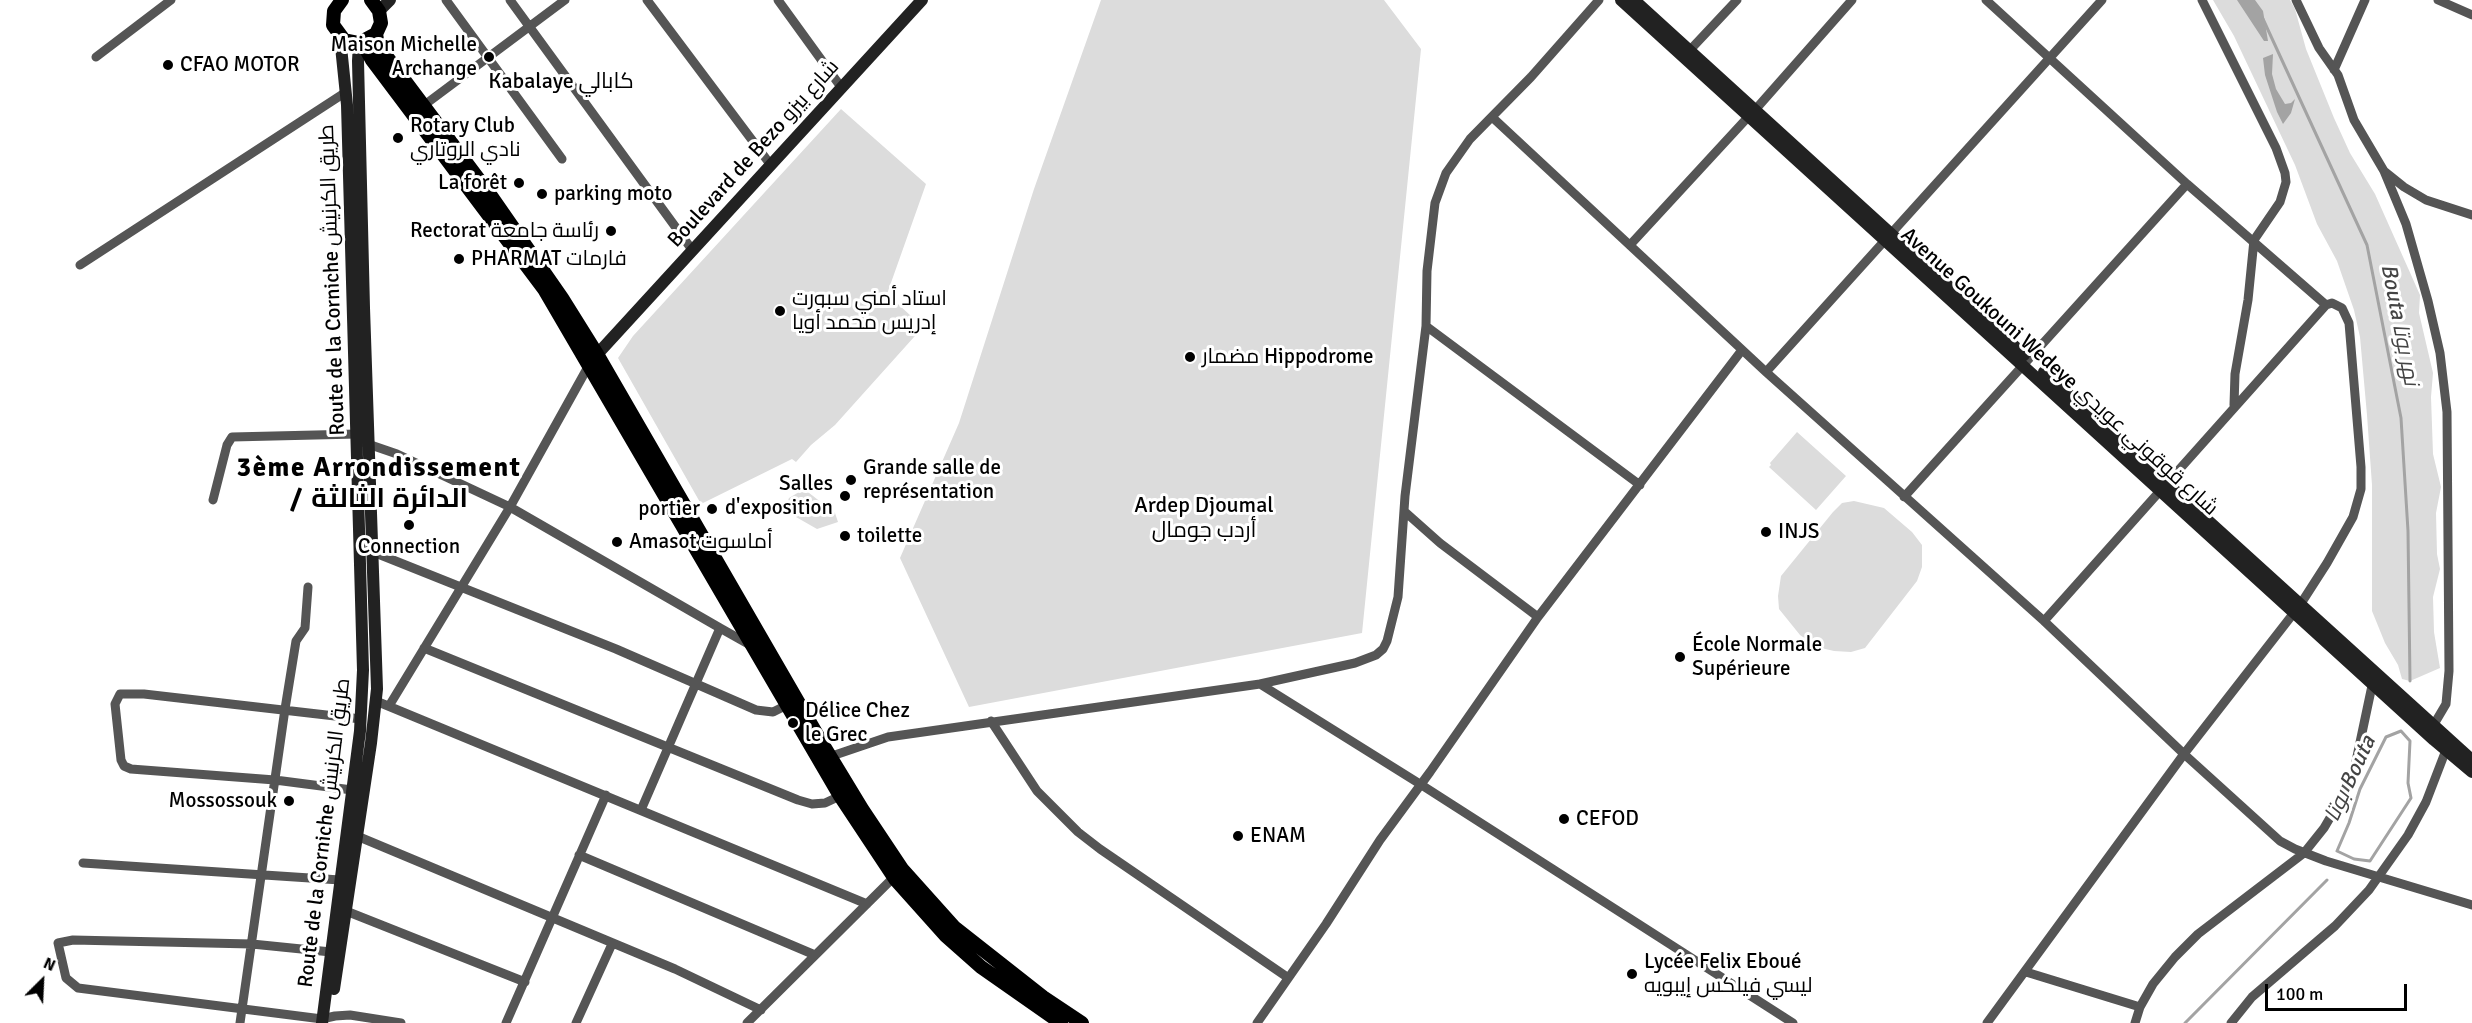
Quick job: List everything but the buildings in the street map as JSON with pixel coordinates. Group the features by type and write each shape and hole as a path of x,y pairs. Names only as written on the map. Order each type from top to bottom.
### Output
{"main road":[{"path":"335,4 333,25 340,36 344,40 367,40 378,45 489,193 562,298 668,504 787,705 825,758 898,873"},
{"path":"375,5 381,23 367,40 367,51 372,60 544,289 593,359 681,498 825,758 840,796 898,873 986,962 1060,1023"},
{"path":"668,504 681,498"},
{"path":"986,962 1082,1023"}],"street":[{"path":"96,57 171,0"},
{"path":"375,5 390,0"},
{"path":"446,0 562,159"},
{"path":"510,0 693,251"},
{"path":"423,106 565,0"},
{"path":"647,0 770,164"},
{"path":"778,0 841,87"},
{"name":"Boulevard de Bezo شارع بيزو","path":"593,359 922,0"},
{"path":"825,758 888,737 1260,684 1355,663 1376,655 1387,641 1398,597 1404,511 1426,326 1427,271 1434,203 1446,173 1457,154 1599,0"},
{"name":"Avenue Goukouni Wedeye شارع قوقوني عويدي","path":"1621,0 1752,113 2298,608 2446,750 2472,772"},
{"name":"Avenue Goukouni Wedeye شارع قوقوني عويدي","path":"1634,0 1690,50 1752,113"},
{"path":"1690,50 1737,0"},
{"path":"1630,245 1852,0"},
{"path":"1986,0 2187,184 2326,304"},
{"path":"1766,372 2102,0"},
{"path":"2202,0 2276,148 2286,173 2286,182 2280,202 2254,240 2248,300 2235,374 2234,405"},
{"path":"2296,0 2319,48 2334,70 2354,120 2384,171 2406,224 2428,301 2440,354 2447,412 2449,671 2448,700 2433,726"},
{"path":"2334,70 2365,0"},
{"path":"2438,0 2472,15"},
{"name":"Route de la Corniche طريق الكرنيش","path":"326,1021 331,952 361,720 363,629 346,92 340,36"},
{"name":"Route de la Corniche طريق الكرنيش","path":"326,1021 346,911 376,701 374,552 358,61 367,40"},
{"path":"80,265 346,92"},
{"path":"1492,117 1742,350 2044,621 2184,754 2280,841 2325,861 2472,905"},
{"path":"2384,171 2404,187 2426,200 2472,215"},
{"path":"1904,497 2187,184"},
{"path":"1987,1023 2184,754 2298,608 2353,517 2361,489 2360,425 2349,322 2342,308 2332,303 2326,304 2044,621"},
{"path":"1426,326 1640,484"},
{"path":"1257,1023 1420,784 1538,617 1742,350"},
{"path":"389,706 510,507 593,359"},
{"path":"213,500 227,445 232,437 357,437 370,445 397,454 510,507 755,648"},
{"path":"1404,511 1440,543 1538,617"},
{"path":"374,552 764,712 773,712 787,705"},
{"path":"240,1023 285,710 296,641 305,628 308,587"},
{"path":"641,810 720,628"},
{"path":"424,648 805,802 825,803 840,796"},
{"path":"2135,1023 2140,1007 2153,984 2198,934 2304,853 2324,828 2341,799 2355,766 2373,678"},
{"name":"Avenue Goukouni Wedeye شارع قوقوني عويدي","path":"2373,678 2472,760"},
{"path":"1260,684 1793,1023"},
{"path":"352,790 275,780 131,769 124,766 121,760 115,704 120,694 144,694 361,720"},
{"path":"376,701 867,904"},
{"path":"991,721 1037,791 1078,832 1287,977"},
{"path":"2231,1023 2252,997 2335,926 2379,877 2397,854 2426,802 2446,750"},
{"path":"506,1023 606,795"},
{"path":"357,836 675,969 761,1010"},
{"path":"579,855 815,956"},
{"path":"83,863 340,880"},
{"path":"747,1023 898,873"},
{"path":"346,911 525,982"},
{"path":"331,952 252,944 73,940 58,943 66,978 78,988 326,1021 350,1015 401,1023"},
{"path":"576,1023 612,944"},
{"path":"2026,972 2140,1007"}],"shaded area":[{"name":"مضمار Hippodrome","path":"1101,0 1384,0 1421,49 1362,633 969,707 900,558 959,423 1034,189"},
{"path":"2213,0 2290,0 2295,9 2306,49 2334,118 2350,153 2375,194 2420,295 2419,313 2433,373 2431,397 2433,454 2441,487 2436,513 2437,554 2440,569 2433,597 2434,632 2440,668 2410,681 2402,679 2398,665 2385,643 2372,611 2372,485 2360,337 2354,310 2337,261 2317,224 2295,165 2234,36"},
{"path":"2237,0 2255,0 2263,11 2268,41 2264,41"},
{"path":"2273,54 2272,74 2276,89 2285,104 2295,99 2291,113 2283,124 2265,75 2263,58"},
{"name":"استاد أمني سبورت إدريس محمد أويا","path":"841,109 926,184 887,294 923,327 835,425 811,445 796,462 792,459 701,504 618,358 633,336"},
{"path":"1797,432 1846,476 1816,510 1769,467"},
{"path":"804,489 835,513 838,522 817,529 789,513 787,503 789,498"},
{"path":"1854,501 1884,508 1912,532 1922,545 1922,567 1917,581 1865,648 1851,652 1834,651 1817,647 1800,635 1779,609 1778,596 1781,576 1833,512 1842,503"}],"waterway":[{"name":"Bouta نهر بوتا","path":"2263,19 2367,245 2401,418 2408,531 2410,681"},
{"name":"بوتا Bouta","path":"2401,731 2410,741 2408,783 2411,798 2370,861 2354,859 2337,851 2360,789 2386,737 2401,731"},
{"name":"بوتا Bouta","path":"2185,1023 2327,880"}],"place":[{"name":"Maison Michelle Archange","path":"489,57"},
{"name":"CFAO MOTOR","path":"168,65"},
{"name":"Rotary Club نادي الروتاري","path":"398,138"},
{"name":"La forêt","path":"519,183"},
{"name":"parking moto","path":"542,194"},
{"name":"Rectorat رئاسة جامعة","path":"611,231"},
{"name":"PHARMAT فارمات","path":"459,259"},
{"name":"استاد أمني سبورت إدريس محمد أويا","path":"780,311"},
{"name":"مضمار Hippodrome","path":"1190,357"},
{"name":"Grande salle de représentation","path":"851,480"},
{"name":"Salles d'exposition","path":"845,496"},
{"name":"portier","path":"712,509"},
{"name":"Connection","path":"409,525"},
{"name":"INJS","path":"1766,532"},
{"name":"toilette","path":"845,536"},
{"name":"Amasot أماسوت","path":"617,542"},
{"name":"École Normale Supérieure","path":"1680,657"},
{"name":"Délice Chez le Grec","path":"793,723"},
{"name":"Mossossouk","path":"289,801"},
{"name":"CEFOD","path":"1564,819"},
{"name":"ENAM","path":"1238,836"},
{"name":"Lycée Felix Eboué ليسي فيلكس إيبويه","path":"1632,974"}],"district":[{"name":"Kabalaye كابالي","path":"561,82"},
{"name":"3ème Arrondissement / الدائرة الثالثة","path":"379,484"},
{"name":"Ardep Djoumal أردب جومال","path":"1204,518"}]}
